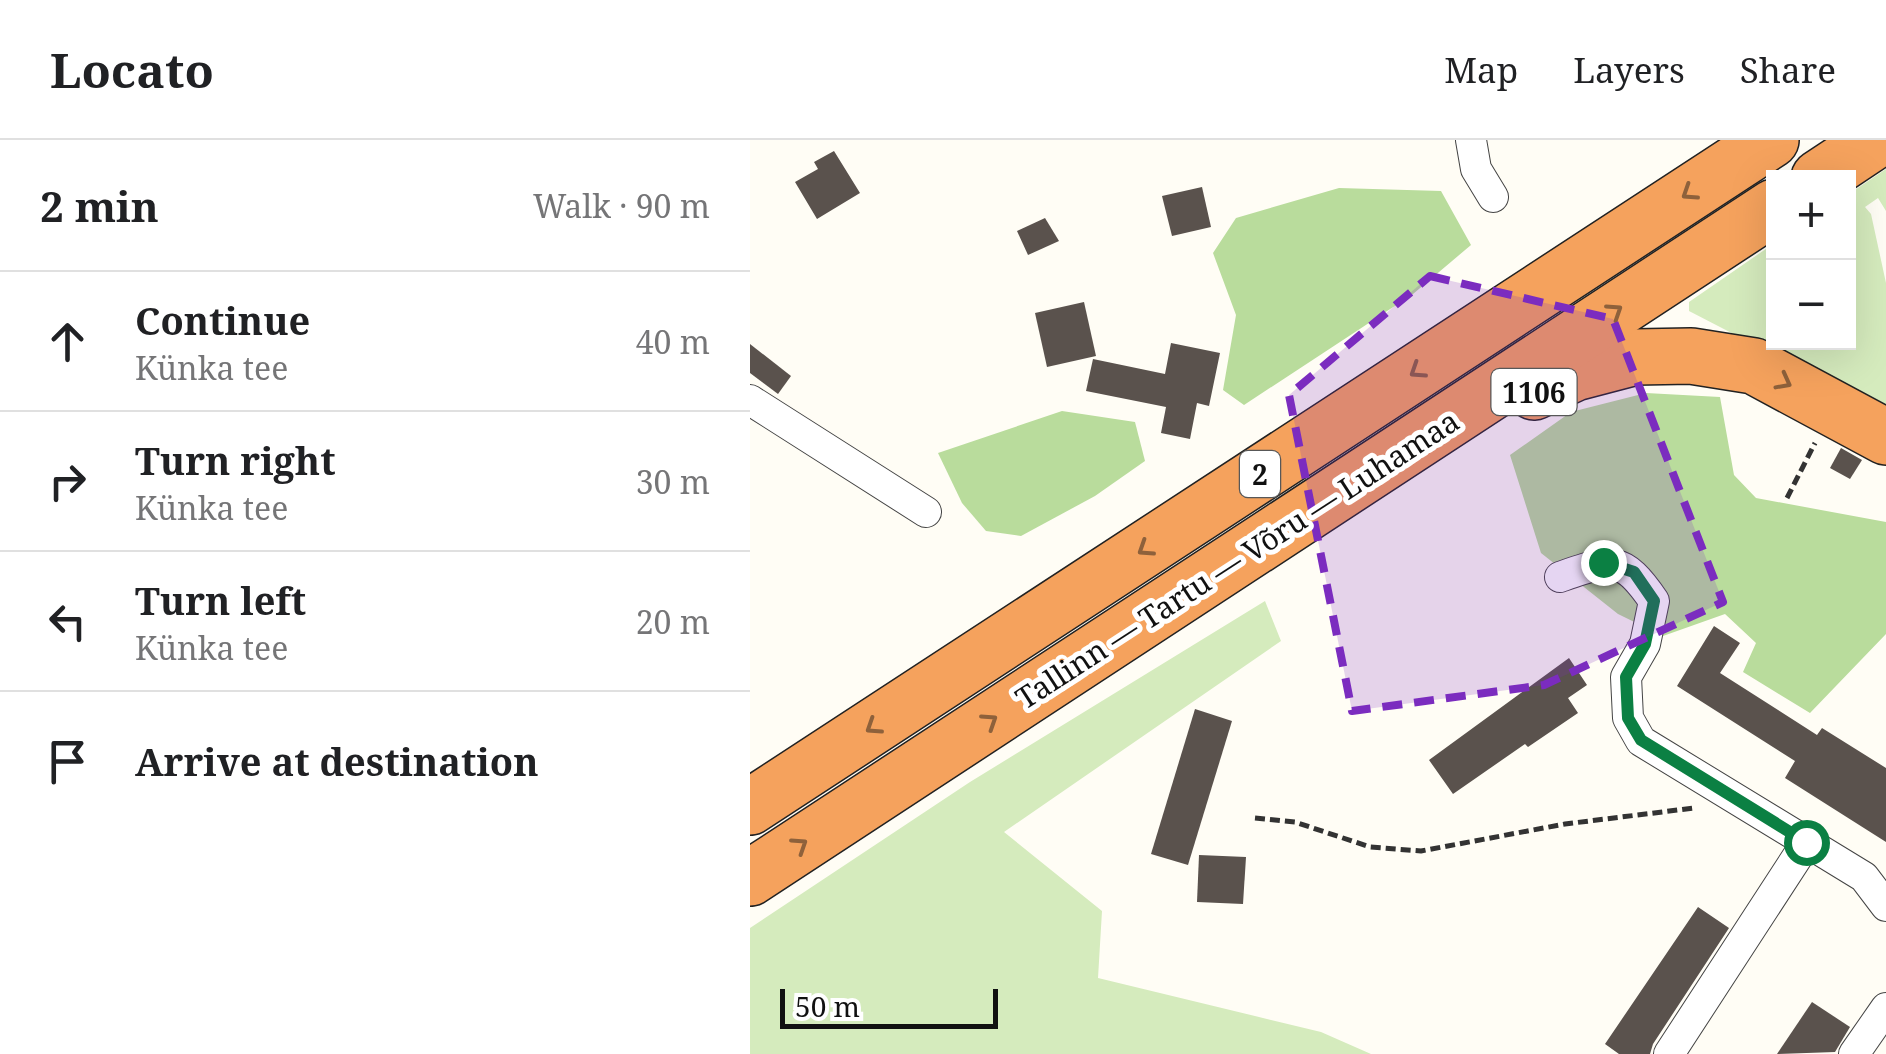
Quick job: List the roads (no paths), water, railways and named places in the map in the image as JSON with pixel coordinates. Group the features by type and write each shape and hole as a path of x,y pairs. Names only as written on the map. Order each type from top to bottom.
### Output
{"highway":[{"name":"Tallinn — Tartu — Võru — Luhamaa","path":"750,807 1771,140"},
{"path":"1831,170 1876,140"},
{"name":"Tallinn — Tartu — Võru — Luhamaa","path":"750,878 1766,212"},
{"name":"1106","path":"1387,461 1575,373 1636,357 1691,356 1754,366 1886,437"}],"street":[{"path":"1470,140 1476,168 1493,197"},
{"path":"750,400 926,512"},
{"path":"1560,577 1603,562 1634,572 1654,601 1645,644 1626,677 1628,718 1641,740 1864,877 1886,906"},
{"path":"1669,1054 1806,842"},
{"path":"1854,1054 1886,1008"}]}
